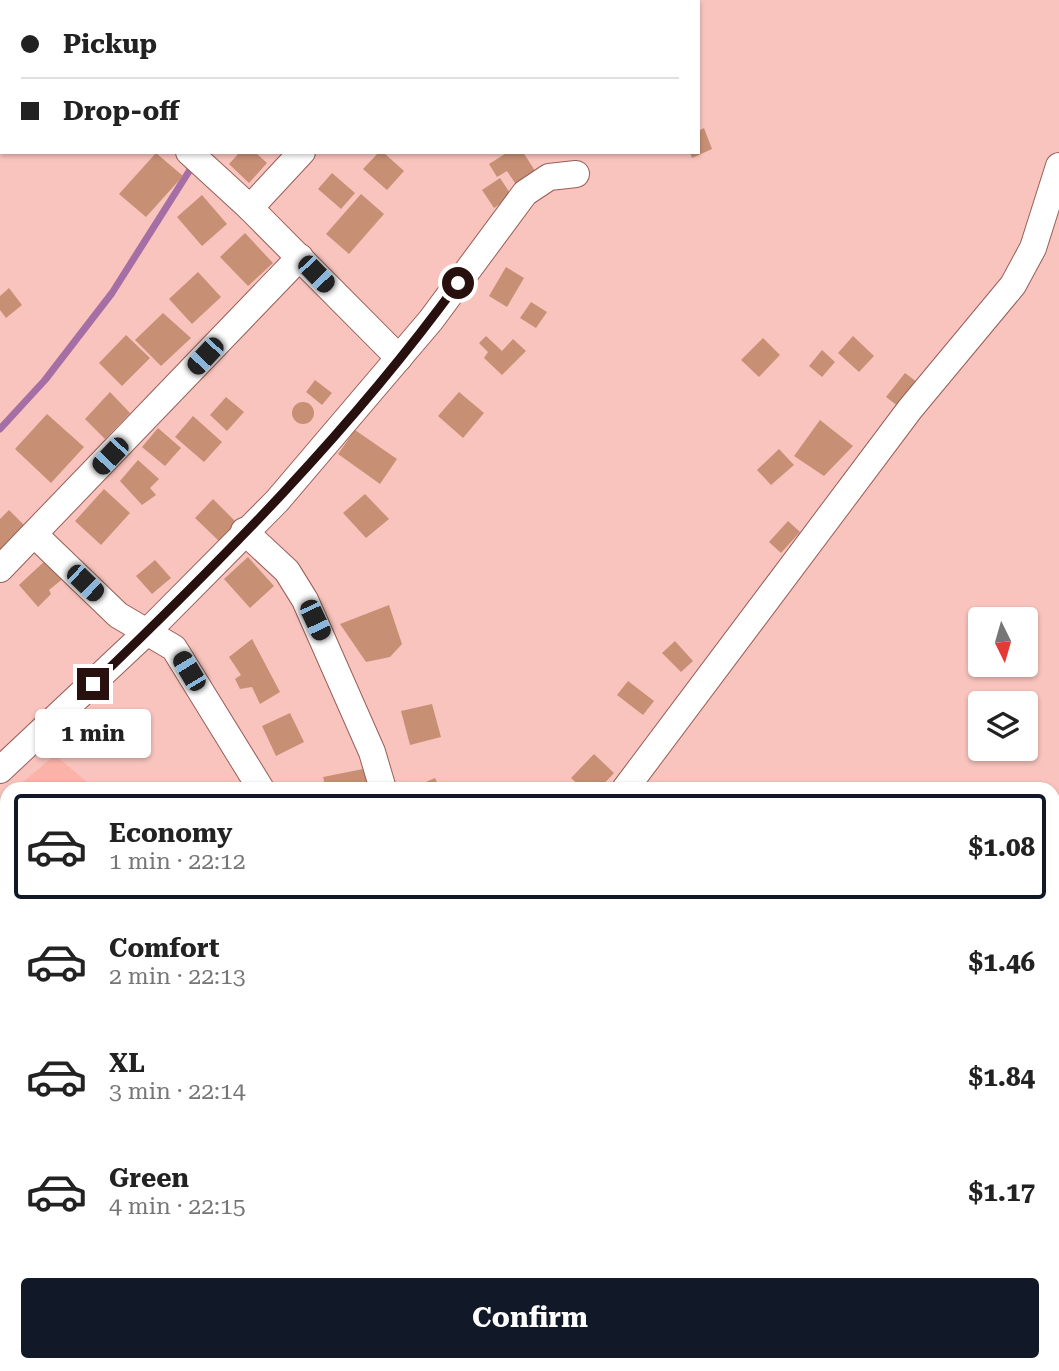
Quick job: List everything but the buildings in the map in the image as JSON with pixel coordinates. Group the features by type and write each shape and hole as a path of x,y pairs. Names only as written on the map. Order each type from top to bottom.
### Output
{"street":[{"path":"191,154 300,257 399,358"},
{"path":"250,208 300,154"},
{"path":"630,782 910,410 1013,285 1033,248 1059,166"},
{"path":"0,770 149,630 244,531 277,501 431,320 525,192 549,177 576,174"},
{"path":"0,569 300,257"},
{"path":"244,531 287,572 305,600 372,752 381,782"},
{"path":"35,535 118,615 149,630 174,648 257,782"}],"shaded area":[{"path":"55,755 87,782 23,782"}],"waterway":[{"path":"0,429 45,380 112,293 193,165"}],"route":[{"path":"93,684 277,501 431,320 458,283"}]}
